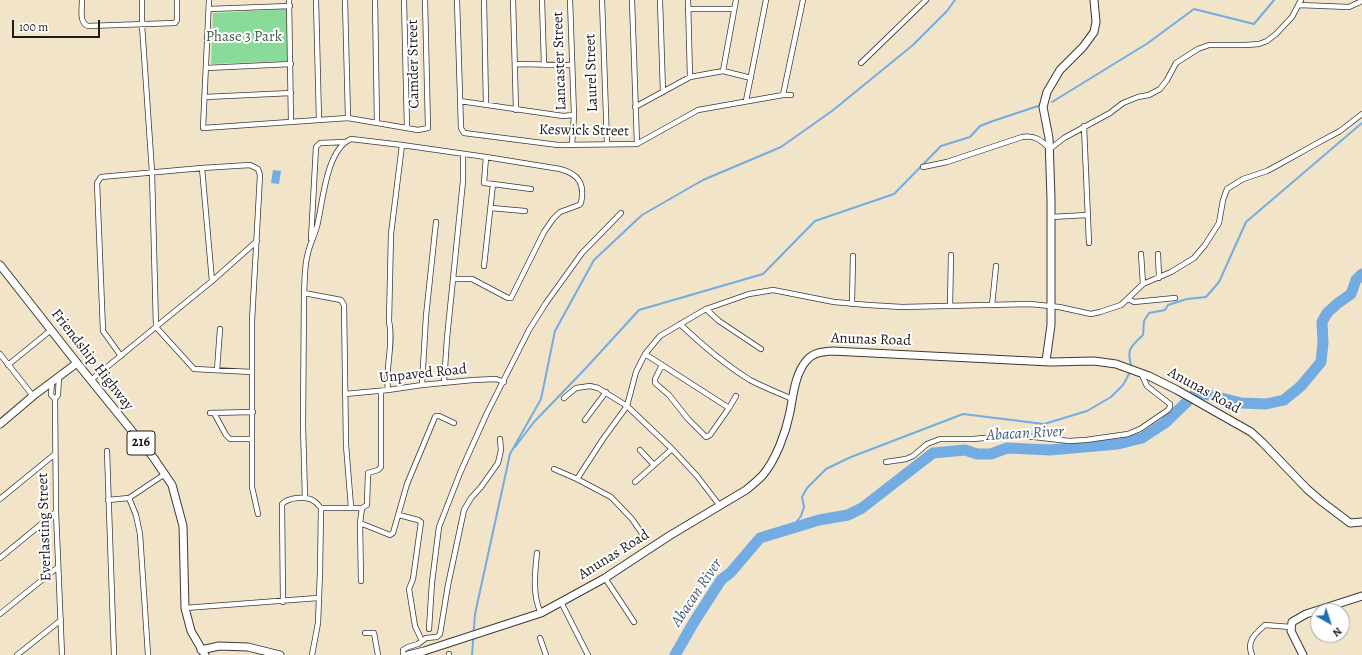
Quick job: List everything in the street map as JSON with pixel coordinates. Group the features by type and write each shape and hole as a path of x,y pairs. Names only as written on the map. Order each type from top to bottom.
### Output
{"street":[{"path":"82,0 82,18 85,25 142,25 175,23 177,20 177,0"},
{"path":"142,0 142,25 152,172 156,327 194,369 252,372"},
{"path":"209,0 204,128 348,118 407,128 404,0"},
{"path":"289,0 291,122"},
{"path":"316,0 319,120"},
{"path":"345,0 348,118"},
{"path":"375,0 377,124"},
{"name":"Camder Street","path":"407,128 418,130 428,128 425,0"},
{"path":"457,0 460,101 563,116 574,115"},
{"path":"484,0 486,105"},
{"path":"513,0 516,110"},
{"path":"542,0 544,65"},
{"name":"Lancaster Street","path":"570,0 574,115 572,145"},
{"name":"Laurel Street","path":"602,0 606,144"},
{"path":"632,0 637,144"},
{"path":"660,0 663,92"},
{"path":"688,0 690,77"},
{"path":"723,71 736,0"},
{"path":"746,102 766,0"},
{"path":"784,95 803,0"},
{"path":"861,63 926,0"},
{"path":"1046,361 1050,334 1051,306 1051,218 1050,149 1043,113 1044,99 1060,70 1083,47 1094,32 1096,22 1094,0"},
{"path":"1050,149 1064,138 1110,113 1123,103 1138,97 1149,95 1160,89 1167,80 1176,63 1198,48 1209,44 1246,45 1259,44 1268,41 1288,22 1301,0"},
{"path":"1299,5 1349,7 1362,2"},
{"path":"209,9 290,6"},
{"path":"688,9 734,9"},
{"path":"206,68 291,64"},
{"path":"515,64 572,65"},
{"path":"635,107 690,77 723,71 751,78"},
{"path":"205,97 291,93"},
{"name":"Keswick Street","path":"460,101 461,128 464,133 558,146 637,144 698,110 791,95"},
{"path":"577,479 627,406 636,372 645,354 660,336 706,309 748,294 774,290 834,302 852,304 902,307 1030,304 1096,314 1115,307 1128,299 1143,284 1159,278 1194,258 1219,223 1223,200 1227,189 1243,179 1280,164 1340,131 1362,114"},
{"path":"1084,126 1088,243"},
{"path":"923,166 947,162 1022,137 1037,138 1050,149"},
{"path":"305,498 304,293 306,260 310,243 318,222 321,202 330,170 340,148 346,142 351,139 486,157 560,170 571,173 579,180 582,191 582,200 579,205 560,212 553,219 544,232 511,298 508,298 472,279 453,279"},
{"path":"310,243 316,147 320,143 346,142"},
{"path":"388,390 391,335 389,321 391,234 402,146"},
{"path":"444,383 447,338 462,192 463,154"},
{"path":"486,157 484,183 531,189"},
{"path":"121,356 103,331 97,182 101,177 152,172 250,165 258,168 260,175 252,321 252,487 258,514"},
{"path":"202,168 212,281"},
{"path":"484,266 493,184"},
{"path":"491,208 526,211"},
{"path":"429,629 432,582 439,527 460,472 529,330 546,303 582,253 621,213"},
{"path":"1051,218 1087,215"},
{"path":"422,384 426,316 436,222"},
{"path":"91,380 212,281 257,241"},
{"path":"1141,254 1143,284"},
{"path":"1158,254 1159,278"},
{"path":"950,306 951,255"},
{"path":"852,304 853,256"},
{"name":"Friendship Highway","path":"0,265 77,364 166,474 172,485 183,526 185,608 191,631 203,652"},
{"path":"992,305 996,266"},
{"path":"304,293 341,300 344,305 346,445 351,507"},
{"path":"1128,299 1134,302 1175,298"},
{"path":"706,309 719,321 761,349"},
{"path":"680,324 708,351 738,372 752,381 792,399"},
{"path":"217,370 220,329"},
{"path":"8,365 51,330"},
{"name":"Anunas Road","path":"408,655 540,613 605,578 669,536 751,486 766,470 782,439 788,423 792,399 804,364 811,356 821,352 832,351 1046,361 1109,362 1140,373 1177,390 1257,437 1311,492 1338,515 1350,523 1362,522"},
{"path":"0,354 33,396"},
{"path":"645,354 729,408"},
{"path":"0,424 52,381 77,364"},
{"path":"662,365 655,379 655,383 669,396 688,419 706,437 710,435 736,396"},
{"path":"886,462 906,459 913,456 927,444 940,439 973,439 1017,434 1069,441 1128,434 1140,429 1168,410 1170,407 1170,404 1147,386 1140,373"},
{"name":"Everlasting Street","path":"59,376 58,395 55,399 55,454 62,655"},
{"name":"Unpaved Road","path":"345,394 381,391 422,384 496,379 504,382"},
{"name":"Everlasting Street","path":"52,381 51,395 55,399"},
{"path":"564,398 576,388 590,386 606,392 627,406 672,449 697,476 720,506"},
{"path":"321,508 362,508 367,505 368,473 382,467 381,391"},
{"path":"585,420 606,392"},
{"path":"252,439 230,439 212,413 253,412"},
{"path":"360,523 390,535 393,533 407,484 435,417 440,416 454,423"},
{"path":"403,655 403,650 405,648 426,638 438,636 441,633 448,585 464,510 470,498 481,488 498,464 501,450 500,439"},
{"path":"635,482 672,449"},
{"path":"640,450 654,465"},
{"path":"107,451 114,655"},
{"path":"0,499 55,454"},
{"path":"554,469 611,496 632,519 643,536"},
{"path":"108,500 129,498 166,474"},
{"path":"129,498 136,515 140,534 148,655"},
{"path":"283,602 282,504 287,500 305,498 313,500 321,508 318,623 312,655"},
{"path":"361,581 360,523 362,508"},
{"path":"0,558 56,512"},
{"path":"399,515 418,520 420,522 413,579 409,589 415,626 422,641"},
{"path":"537,553 536,597 540,613"},
{"path":"0,614 58,568"},
{"path":"605,578 634,622"},
{"path":"1302,655 1293,635 1291,627 1292,622 1300,616 1362,596"},
{"path":"185,608 283,602 318,598"},
{"path":"561,602 588,655"},
{"path":"17,655 60,620"},
{"path":"1252,655 1250,649 1251,641 1265,625 1291,627"},
{"path":"365,633 374,633 378,655"},
{"path":"540,638 546,655"},
{"path":"203,652 218,646 248,647 275,654"}],"green space":[{"name":"Phase 3 Park","path":"288,9 288,61 211,64 213,13"}],"water":[{"path":"273,170 281,171 279,184 271,183"}],"waterway":[{"path":"472,655 475,614 510,454 541,399 555,331 594,260 642,215 703,180 781,147 832,111 913,45 947,11 955,0"},
{"path":"1052,102 1148,43 1194,9 1254,24 1274,0"},
{"path":"515,447 534,422 639,310 763,274 815,221 894,194 941,146 970,137 980,126 1041,105"},
{"path":"1132,368 1129,357 1130,349 1143,335 1144,321 1149,313 1165,310 1168,305 1187,299 1206,297 1219,282 1246,222 1362,123"},
{"name":"Abacan River","path":"675,655 721,580 731,572 760,538 819,520 848,515 862,508 933,453 965,450 977,454 991,454 1007,448 1050,450 1118,444 1142,438 1165,423 1196,393 1241,403 1266,404 1284,400 1301,386 1321,362 1323,343 1322,322 1327,313 1351,294 1356,280 1362,274"},
{"path":"792,528 801,516 804,507 802,497 807,488 826,469 851,457 963,414 1044,424 1087,411 1111,397 1123,385 1130,372"}]}
